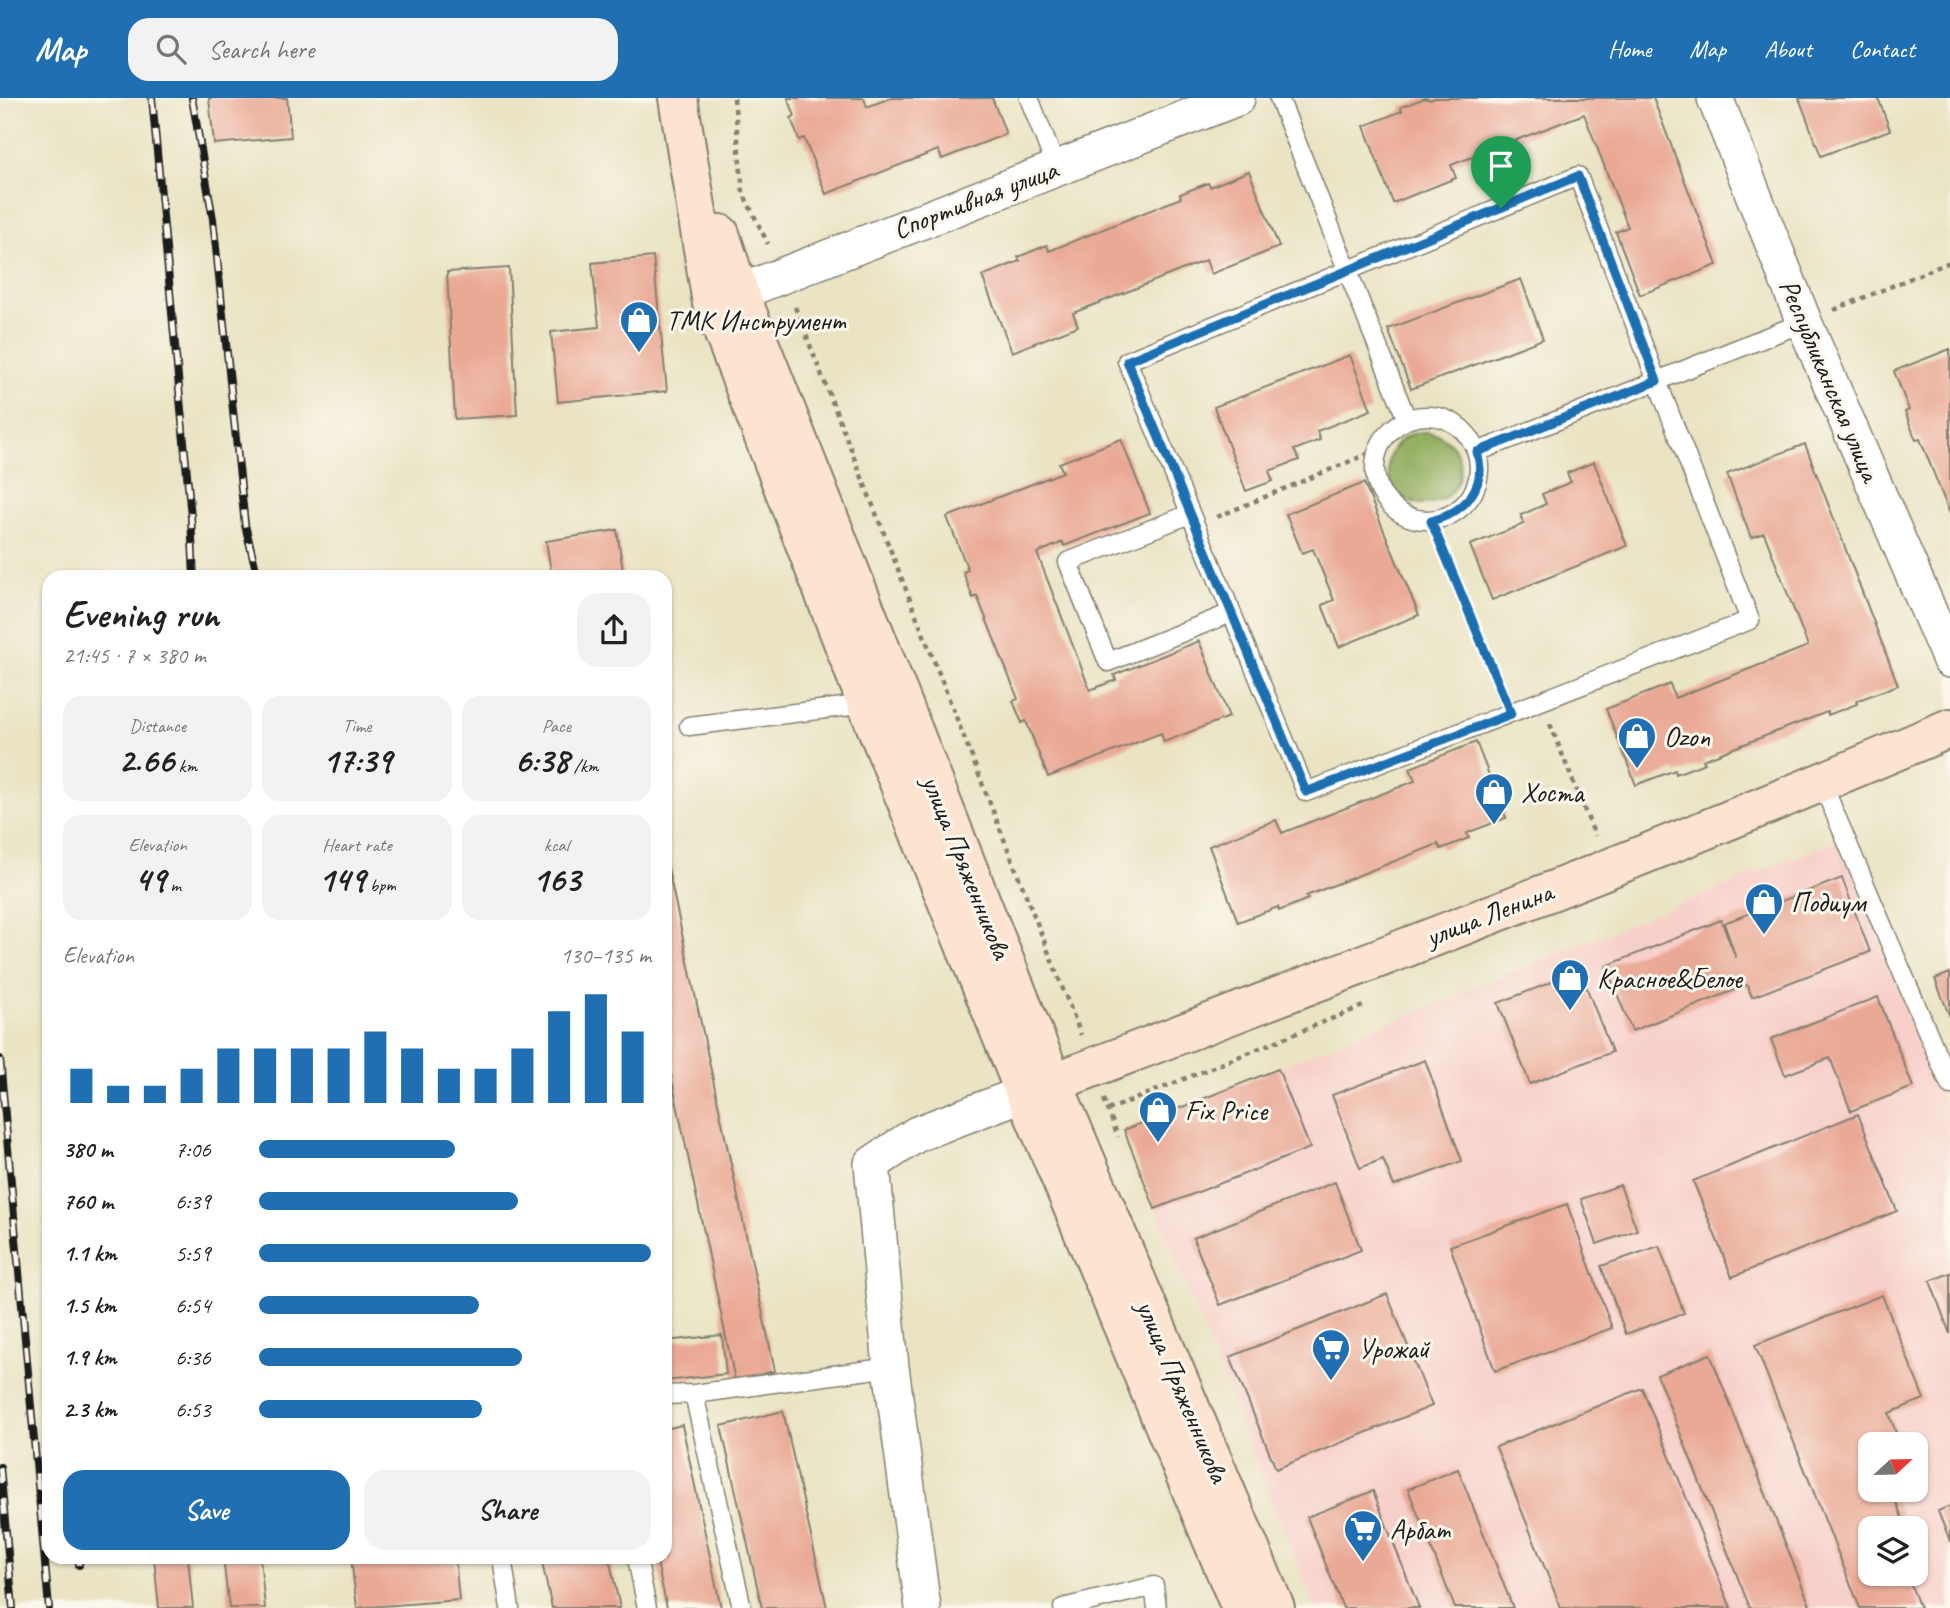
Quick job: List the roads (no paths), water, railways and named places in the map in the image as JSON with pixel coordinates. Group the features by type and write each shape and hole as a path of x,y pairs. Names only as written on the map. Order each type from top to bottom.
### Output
{"main road":[{"name":"улица Пряженникова","path":"680,108 726,297 867,704 1275,1608"},
{"name":"улица Пряженникова","path":"726,297 1039,1088 1241,1608"},
{"name":"улица Ленина","path":"1039,1088 1608,869 1950,728"}],"street":[{"name":"Спортивная улица","path":"726,297 1237,98"},
{"name":"Республиканская улица","path":"1715,98 1804,322 1950,660"},
{"path":"923,1608 891,1367 872,1164 917,1135 1039,1088"}],"lane":[{"path":"1029,98 1056,167"},
{"path":"1279,98 1407,420"},
{"path":"1578,176 1750,620 1306,792 1127,361 1346,271 1578,176"},
{"path":"1477,452 1804,322"},
{"path":"1432,415 1449,420 1463,430 1474,443 1479,460 1479,477 1473,494 1463,507 1448,517 1431,521 1413,519 1397,512 1385,500 1376,484 1374,466 1377,450 1386,435 1399,423 1407,420 1415,416 1432,415"},
{"path":"1193,520 1068,562 1108,662 1231,613"},
{"path":"689,726 867,704"},
{"path":"1822,783 1950,1085"},
{"path":"672,1395 891,1367"},
{"path":"694,1394 742,1608"},
{"path":"503,1564 510,1608"},
{"path":"637,1564 647,1608"},
{"path":"1063,1608 1154,1587 1157,1608"}],"railway":[{"path":"152,98 194,570"},
{"path":"192,98 213,219 245,525 256,570"},
{"path":"0,1059 42,1530"},
{"path":"0,1467 13,1608"},
{"path":"45,1564 49,1608"}],"place":[{"name":"ТМК Инструмент","path":"639,354"},
{"name":"Ozon","path":"1637,770"},
{"name":"Хоста","path":"1494,826"},
{"name":"Подиум","path":"1764,936"},
{"name":"Красное&Белое","path":"1570,1012"},
{"name":"Fix Price","path":"1158,1144"},
{"name":"Урожай","path":"1331,1382"},
{"name":"Арбат","path":"1363,1563"}]}
